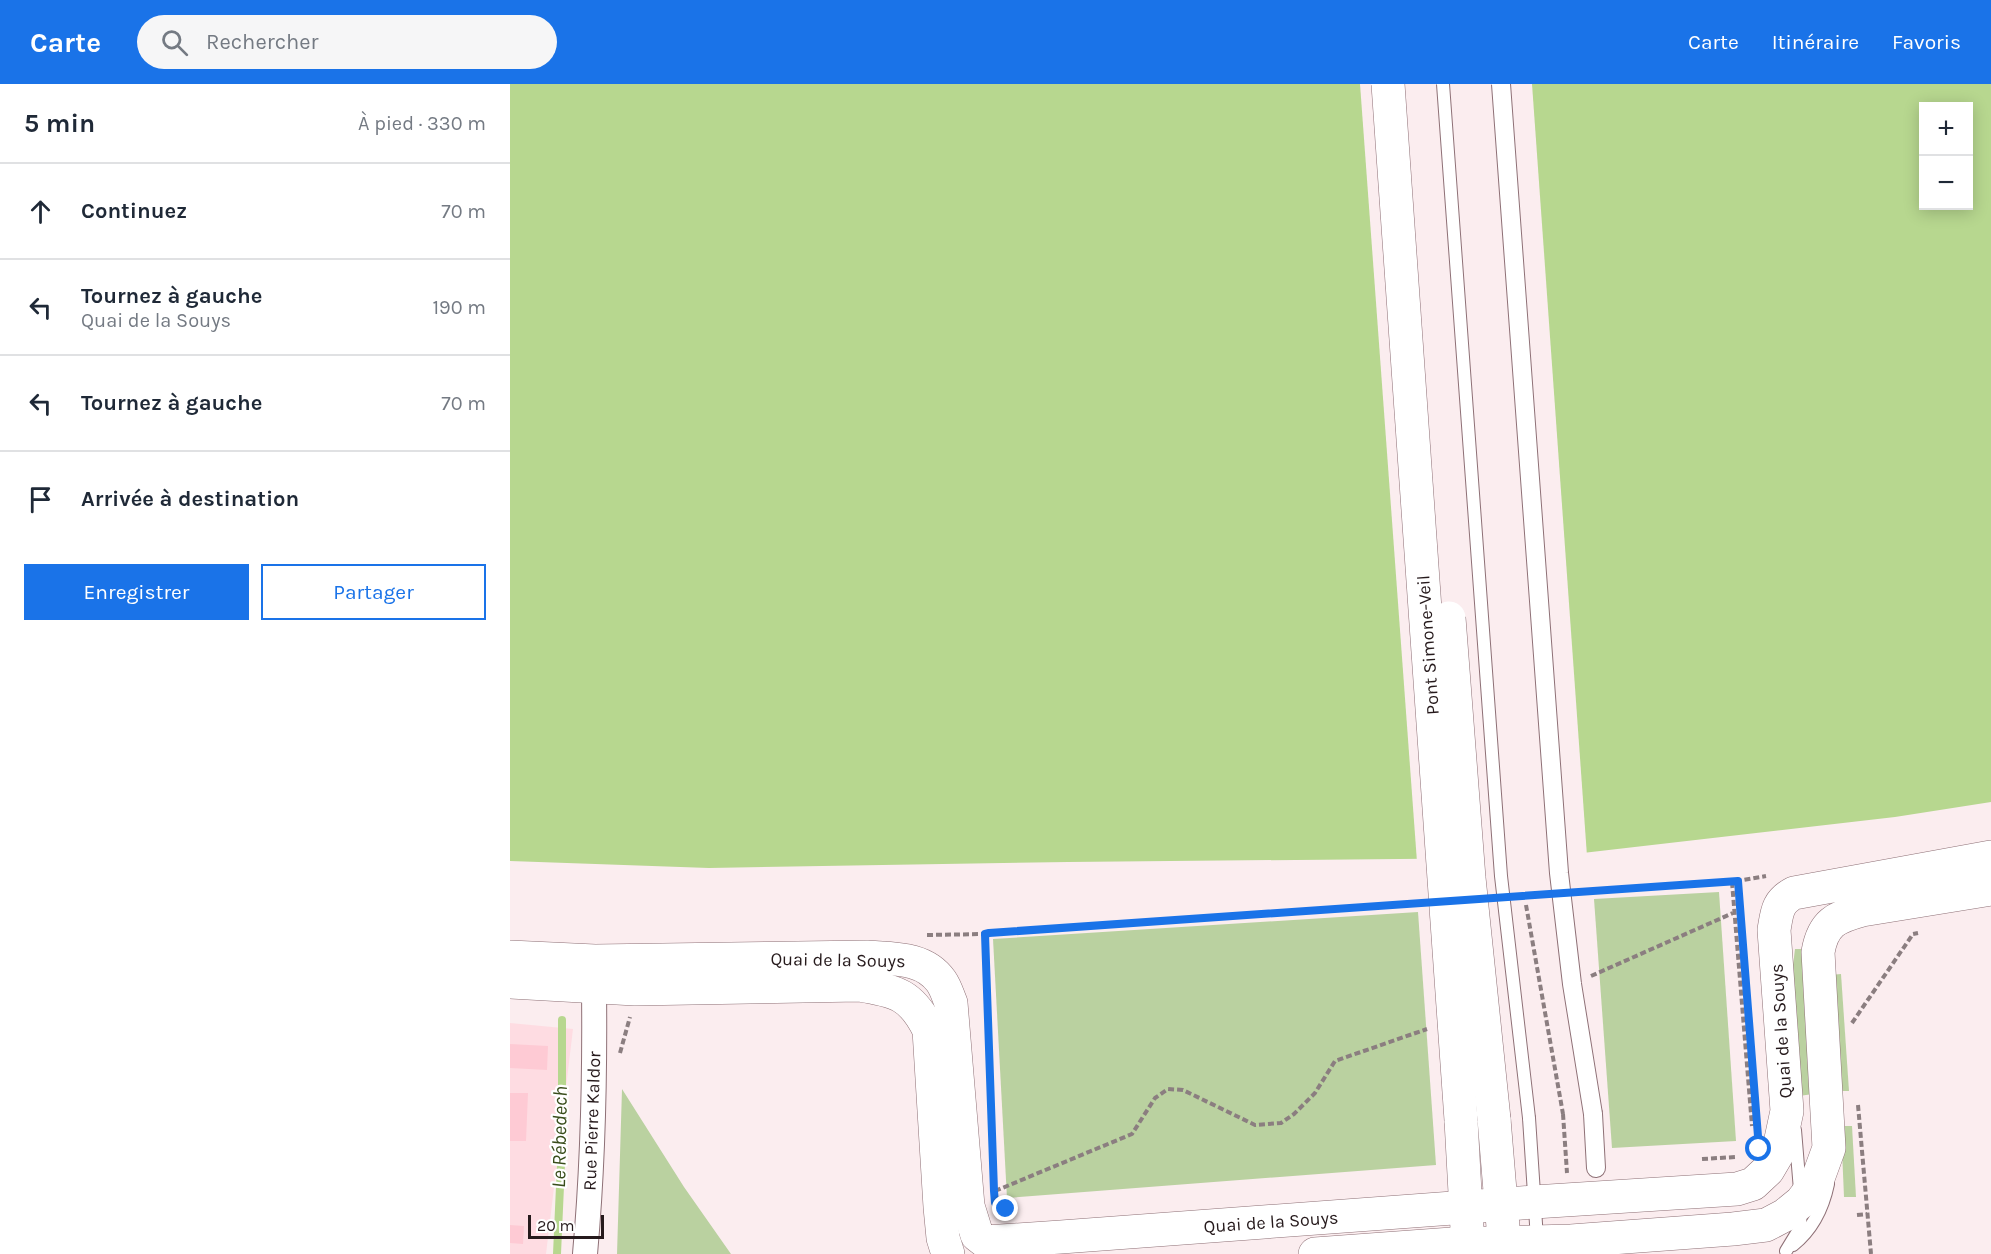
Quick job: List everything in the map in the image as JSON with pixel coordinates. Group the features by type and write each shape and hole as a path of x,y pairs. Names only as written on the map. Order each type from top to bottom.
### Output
{"main road":[{"name":"Pont Simone-Veil","path":"1388,84 1468,1244"},
{"name":"Pont Simone-Veil","path":"1409,84 1469,878 1494,1119 1504,1242"},
{"name":"Quai de la Souys","path":"510,957 595,961 867,957 907,960 927,967 941,981 951,1003 968,1206 983,1248 1465,1207 1737,1189 1753,1184 1768,1170 1778,1153 1787,1111 1774,930 1777,910 1784,898 1794,893 1991,857"},
{"name":"Quai de la Souys","path":"1315,1254 1504,1242 1538,1247 1571,1241 1744,1228 1766,1225 1785,1215 1801,1202 1817,1181 1829,1148 1818,952 1820,938 1828,925 1842,915 1852,912 1991,889"},
{"name":"Quai de la Souys","path":"510,982 635,989 859,985 903,996 919,1010 929,1030 940,1207 943,1238 948,1254"}],"street":[{"path":"1501,84 1559,873 1572,984 1593,1114 1596,1168"},
{"name":"Rue Pierre Kaldor","path":"585,1254 590,1201 595,1070 594,988"}],"lane":[{"path":"1443,84 1501,876 1529,1118 1538,1247"},
{"path":"1783,1252 1800,1228 1801,1202 1795,1130 1787,1111"},
{"path":"1783,1252 1805,1236 1823,1206 1830,1172 1829,1148"}],"path":[{"path":"1579,893 1738,881 1757,1127"},
{"path":"1732,882 1753,1132"},
{"path":"1522,887 1563,1114 1567,1180"},
{"path":"1520,897 1543,895"},
{"path":"991,1109 985,934 1425,903"},
{"path":"1572,984 1733,913"},
{"path":"1853,1034 1852,1023 1913,934"},
{"path":"995,1197 994,1191 1132,1134 1155,1098 1168,1089 1183,1090 1255,1125 1281,1123 1294,1114 1315,1093 1335,1061 1436,1026"},
{"path":"1858,1098 1871,1254"},
{"path":"1697,1160 1741,1156"},
{"path":"1857,1215 1867,1214"}],"shaded area":[{"path":"510,84 1991,84 1991,802 1895,817 1574,854 1503,858 709,868 510,861"},
{"path":"1719,892 1736,1141 1612,1148 1594,899"},
{"path":"1418,912 1436,1165 1007,1198 993,939"},
{"path":"1795,949 1802,949 1813,1094 1799,1096 1791,982"},
{"path":"1841,974 1849,1091 1838,1091 1830,975"},
{"path":"510,1023 573,1029 546,1254 510,1254"},
{"path":"622,1089 684,1187 731,1254 617,1254"},
{"path":"1841,1126 1852,1126 1856,1197 1844,1197"}],"pier":[{"path":"1360,84 1532,84 1587,856 1503,861 1417,862"}],"building":[{"path":"510,1044 548,1046 547,1070 510,1068"},
{"path":"510,1093 528,1093 526,1141 510,1141"},
{"path":"510,1225 524,1226 523,1244 510,1243"}],"waterway":[{"name":"Le Rébedech","path":"557,1254 562,1141 562,1020"}],"route":[{"path":"1006,1209 995,1203 994,1191 985,934 989,933 1738,881 1759,1149"}]}
